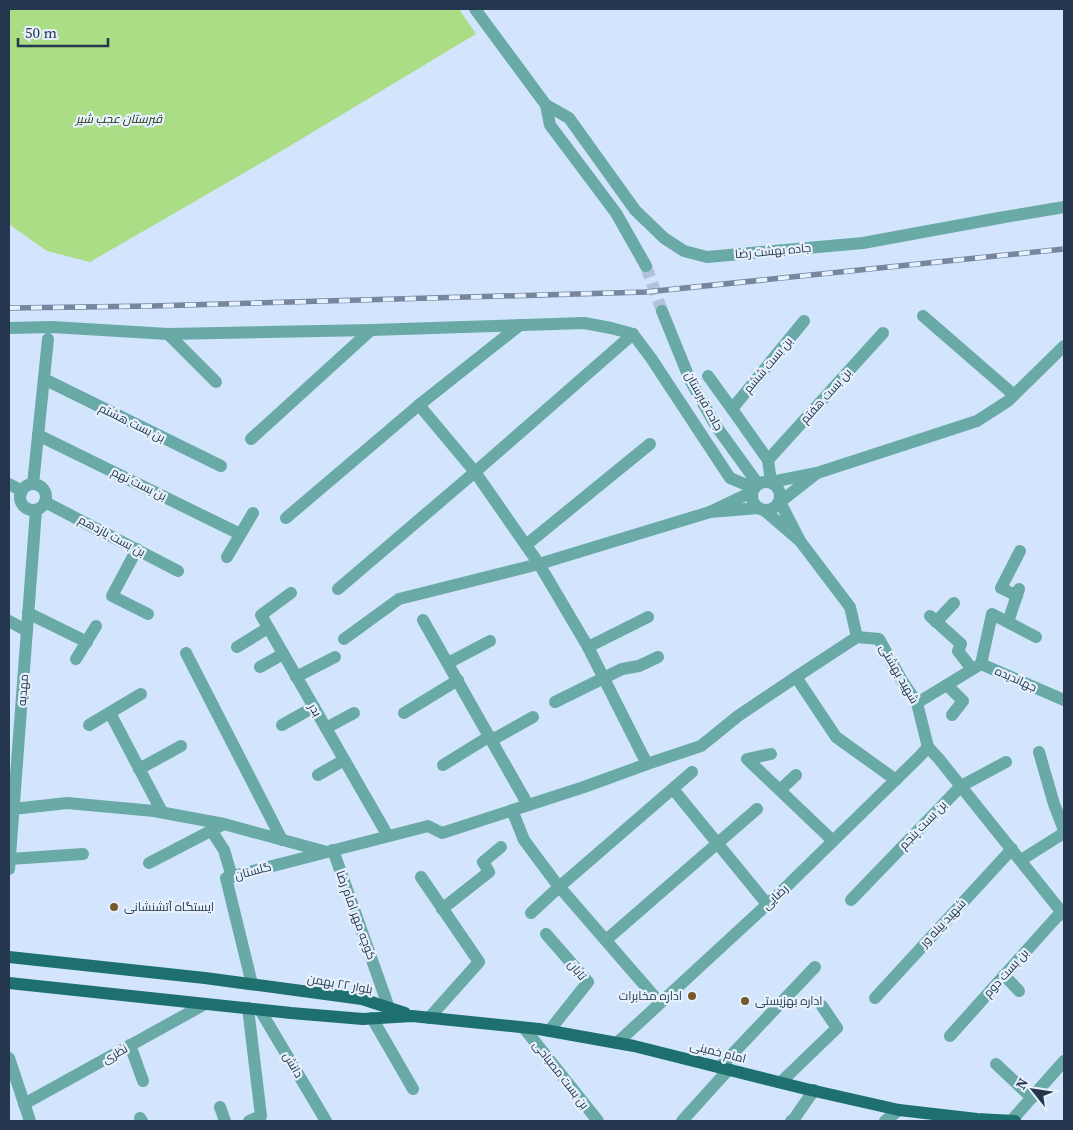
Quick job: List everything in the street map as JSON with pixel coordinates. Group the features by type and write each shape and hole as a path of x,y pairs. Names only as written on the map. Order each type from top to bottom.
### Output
{"main road":[{"name":"بلوار ۲۲ بهمن","path":"9,957 205,978 362,999 412,1016"},
{"path":"9,983 363,1019 412,1016"},
{"name":"امام خمینی","path":"412,1016 549,1031 634,1046 899,1110 968,1120 1015,1121"}],"street":[{"path":"475,9 546,105 550,125 616,213 646,266"},
{"name":"جاده بهشت رضا","path":"546,105 569,118 635,210 664,238 684,251 706,257 863,243 1064,207"},
{"name":"جاده قبرستان","path":"662,311 690,380 755,488"},
{"path":"923,316 1014,395"},
{"name":"بن بست ششم","path":"732,409 804,322"},
{"path":"9,328 52,327 168,334 584,323 612,328 633,334 651,358 730,478 755,488"},
{"path":"286,518 419,405 520,325"},
{"path":"251,439 371,330"},
{"name":"بن بست هفتم","path":"768,460 883,332"},
{"path":"168,334 216,382"},
{"path":"338,589 633,334"},
{"path":"9,484 27,488 40,487 45,493 41,506 28,509 21,504 20,495 27,488 38,435 48,339"},
{"path":"344,639 399,599 539,564 710,512 755,488 762,482 817,473 977,420 1008,401 1064,346"},
{"path":"708,376 768,460 771,482"},
{"name":"بن بست هشتم","path":"44,380 221,466"},
{"path":"419,405 475,472 539,564 588,647 647,764"},
{"name":"بن بست نهم","path":"38,435 240,534"},
{"path":"526,545 650,444"},
{"path":"710,512 773,509 817,473"},
{"path":"771,482 776,484 781,492 780,502 800,541 850,607 857,637"},
{"path":"755,488 753,502 800,541"},
{"name":"بن بست یازدهم","path":"41,506 136,549 178,571"},
{"name":"مهدیه","path":"9,864 11,809 28,613 41,506"},
{"path":"227,557 253,513"},
{"path":"136,549 112,596 148,614"},
{"path":"1008,622 1018,592 1001,588 1020,551"},
{"path":"237,647 268,628 261,615 291,593"},
{"path":"954,603 933,619 961,644 958,651 977,667"},
{"path":"28,613 87,642"},
{"path":"917,703 977,667 992,614 1036,637"},
{"path":"588,647 648,617"},
{"path":"423,620 528,805"},
{"path":"9,621 27,631"},
{"path":"76,659 96,626"},
{"name":"بدر","path":"268,628 388,836"},
{"name":"گلستان","path":"252,984 226,878 428,826 442,833 584,787 701,746 738,716 857,637"},
{"name":"شهید بهشتی","path":"857,637 879,639 901,679 917,703 928,747 939,758 1063,913"},
{"path":"448,663 490,641"},
{"path":"186,653 282,840"},
{"path":"260,667 283,654"},
{"path":"296,677 335,657"},
{"path":"555,702 622,669 639,666 658,657"},
{"name":"جهاندیده","path":"977,667 1064,700"},
{"path":"796,677 836,737 896,780"},
{"path":"404,713 458,680"},
{"path":"947,684 963,701 952,715"},
{"path":"89,725 141,694"},
{"path":"282,725 314,707"},
{"path":"110,713 162,812"},
{"path":"326,728 354,713"},
{"path":"443,765 533,717"},
{"path":"139,769 181,746"},
{"name":"رضایی","path":"617,1043 767,904 928,747"},
{"path":"1021,860 1064,832 1039,752"},
{"path":"771,754 748,759 833,841"},
{"path":"318,776 344,760"},
{"name":"بن بست پنجم","path":"850,900 961,786 1006,762"},
{"path":"531,913 692,772"},
{"path":"780,790 796,775"},
{"path":"673,789 767,904"},
{"path":"11,809 68,803 162,812 224,824 330,851"},
{"path":"606,940 757,808"},
{"path":"512,810 524,840 559,887 660,1003"},
{"path":"149,863 224,824"},
{"path":"211,830 224,850 232,877"},
{"path":"442,909 489,872 483,862 501,847"},
{"name":"شهید پیله ور","path":"875,998 1012,849"},
{"name":"کوچه مهر امام رضا","path":"330,851 389,1008"},
{"path":"9,864 83,854"},
{"path":"421,877 479,962 429,1018"},
{"name":"بن بست دوم","path":"950,1036 1004,975 1063,913"},
{"name":"تابان","path":"546,934 588,982 549,1031"},
{"path":"682,1121 724,1068 815,967"},
{"path":"1004,975 1019,991"},
{"name":"نظری","path":"24,1104 205,1004"},
{"path":"781,1082 837,1028 822,1006"},
{"path":"248,1121 261,1116 254,1009"},
{"name":"دانش","path":"254,1009 320,1119"},
{"path":"372,1018 413,1089"},
{"name":"بن بست مصباحی","path":"524,1028 598,1121"},
{"path":"130,1045 143,1081"},
{"path":"9,1058 13,1085 24,1104 30,1121"},
{"path":"1011,1121 1064,1061"},
{"path":"996,1064 1032,1098"},
{"path":"791,1121 814,1090"},
{"path":"220,1106 225,1121"},
{"path":"885,1121 899,1110"}],"green space":[{"name":"قبرستان عجب شیر","path":"9,9 459,9 476,34 268,159 90,262 47,251 9,223"}],"tunnel":[{"path":"646,266 662,311"}],"railway":[{"path":"9,308 152,306 646,292 1064,249"}],"place":[{"name":"ایستگاه آتشنشانی","path":"114,907"},
{"name":"اداره مخابرات","path":"692,996"},
{"name":"اداره بهزیستی","path":"745,1001"}]}
